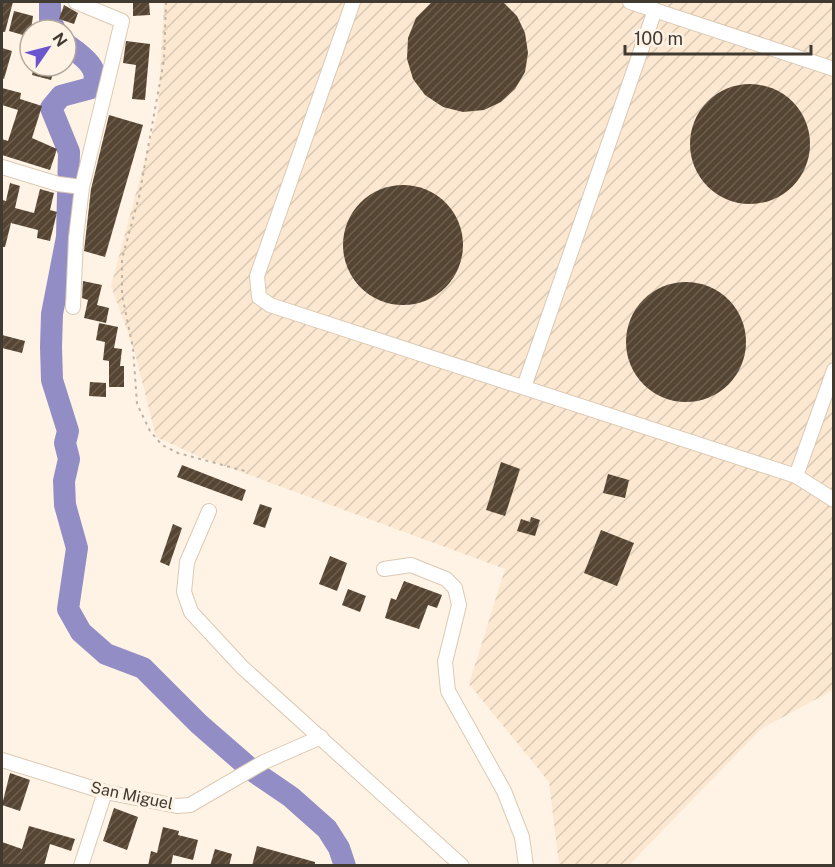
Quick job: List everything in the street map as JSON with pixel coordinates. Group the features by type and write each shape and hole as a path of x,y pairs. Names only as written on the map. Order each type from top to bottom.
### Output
{"street":[{"path":"73,307 78,186 122,21 76,2"},
{"path":"352,2 257,276 259,297 270,305 796,476 834,500"},
{"path":"630,2 834,69"},
{"path":"525,387 655,10"},
{"path":"2,167 58,184 78,186"},
{"path":"796,476 834,370"},
{"path":"210,511 187,562 184,592 191,612 242,668 462,866"},
{"path":"384,569 411,565 446,579 455,588 459,605 445,662 448,691 504,791 522,837 526,866"},
{"name":"San Miguel","path":"2,760 105,792 177,806 190,805 264,762 321,737"},
{"path":"81,866 105,792"}],"path":[{"path":"166,2 164,60 139,197 122,259 122,295 133,348 137,404 150,431 162,445 178,453 245,471"}],"shaded area":[{"path":"164,2 833,2 833,690 761,729 629,865 559,865 549,782 469,684 505,569 200,457 156,437 134,349 111,286 158,111"}],"building":[{"path":"2,2 13,2 5,32 2,32"},
{"path":"133,2 149,2 150,15 133,16"},
{"path":"432,2 503,2 517,16 525,33 528,53 525,72 515,89 501,102 484,110 463,112 443,107 425,95 413,79 407,59 408,38 416,18"},
{"path":"64,5 78,13 76,18 59,18"},
{"path":"14,11 33,16 33,18 18,18 18,34 9,31"},
{"path":"126,41 150,44 145,100 132,99 136,65 123,63"},
{"path":"2,48 12,51 4,79 2,78"},
{"path":"750,84 773,88 793,101 806,121 810,144 806,167 793,187 773,200 750,204 727,200 707,187 694,167 690,144 694,121 707,101 727,88"},
{"path":"2,88 21,93 20,99 42,106 32,138 57,149 50,170 2,155 2,139 8,141 18,110 2,105"},
{"path":"109,115 143,125 105,257 84,251 91,189"},
{"path":"10,183 20,186 15,208 34,213 40,189 54,193 50,210 57,212 50,241 37,238 38,230 11,223 5,247 2,247 2,200 6,201"},
{"path":"403,185 426,189 446,202 459,222 463,245 459,268 446,288 426,301 403,305 380,301 360,288 347,268 343,245 347,222 360,202 380,189"},
{"path":"83,281 102,285 97,305 109,308 106,323 84,318 88,300 82,298"},
{"path":"686,282 709,286 729,299 742,319 746,342 742,365 729,385 709,398 686,402 663,398 643,385 630,365 626,342 630,319 643,299 663,286"},
{"path":"99,323 118,327 114,348 122,349 120,366 124,366 124,387 109,387 109,361 103,360 105,342 96,340"},
{"path":"2,335 25,341 22,353 2,348"},
{"path":"90,382 106,383 106,397 89,396"},
{"path":"501,462 520,469 505,516 486,510"},
{"path":"182,465 246,490 242,501 177,477"},
{"path":"608,474 629,480 625,498 603,493"},
{"path":"260,504 272,508 265,528 253,524"},
{"path":"531,517 540,520 535,536 517,531 521,519 530,522"},
{"path":"173,524 182,528 169,566 160,562"},
{"path":"601,530 634,543 617,586 584,573"},
{"path":"330,556 347,563 337,591 319,584"},
{"path":"404,581 442,595 437,608 428,605 419,629 385,618 391,598 396,600"},
{"path":"348,589 366,596 360,612 342,605"},
{"path":"10,773 30,780 20,811 2,805"},
{"path":"114,808 138,817 127,850 103,841"},
{"path":"29,826 75,839 71,851 50,844 44,866 2,866 2,842 22,849"},
{"path":"163,827 179,831 178,835 198,840 193,860 173,855 171,866 148,866 151,851 157,853"},
{"path":"257,846 315,862 315,866 252,866"},
{"path":"215,849 232,854 229,866 210,866"}],"waterway":[{"path":"50,2 50,18"},
{"path":"78,52 89,63 95,75 91,88 61,96 51,108 69,152 67,237 52,314 51,347 52,380 68,431 65,443 69,459 64,481 65,505 77,548 68,609 81,632 106,654 143,668 199,724 253,771 291,797 327,829 339,848 345,866"}]}
